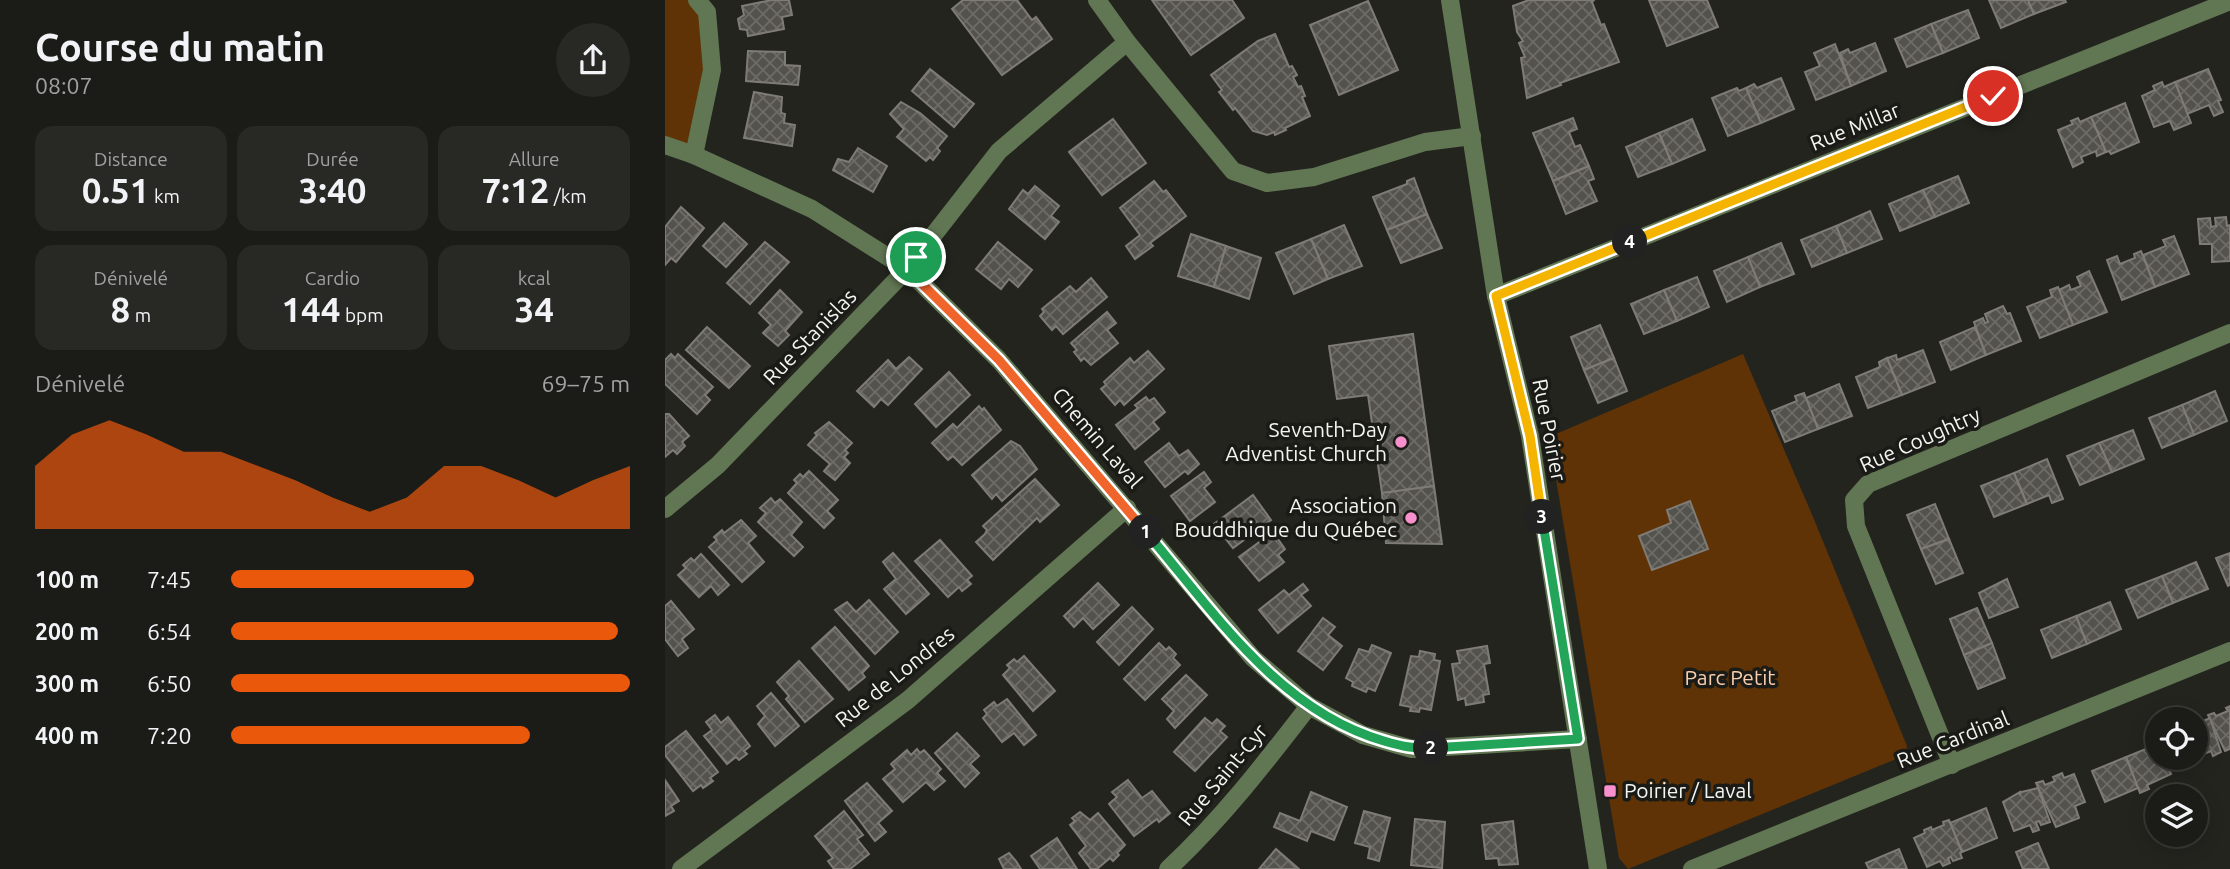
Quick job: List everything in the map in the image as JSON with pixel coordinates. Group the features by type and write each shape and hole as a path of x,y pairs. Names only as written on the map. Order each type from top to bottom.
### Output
{"street":[{"path":"694,155 712,70 707,12 697,0"},
{"path":"1097,0 1127,42 1233,171 1266,183 1314,177 1425,142 1472,136"},
{"name":"Rue Poirier","path":"1450,0 1496,296 1530,436 1598,869"},
{"name":"Rue Millar","path":"1496,296 2230,1"},
{"name":"Rue Stanislas","path":"665,509 718,465 907,269 999,151 1127,42"},
{"name":"Chemin Laval","path":"665,145 694,155 812,209 907,269 999,360 1253,658 1309,706 1363,735 1412,749 1578,739"},
{"name":"Rue Coughtry","path":"1952,765 1856,526 1854,500 1868,484 2230,333"},
{"name":"Rue de Londres","path":"681,869 908,700 1126,508"},
{"name":"Rue Cardinal","path":"1692,869 2230,651"},
{"name":"Rue Saint-Cyr","path":"1168,869 1191,848 1250,781 1309,706"}],"green space":[{"path":"665,0 697,0 712,70 694,155 665,145"},
{"name":"Parc Petit","path":"1743,354 1907,746 1906,752 1901,757 1628,869 1619,858 1549,437"}],"building":[{"path":"772,0 789,0 792,15 782,17 784,29 748,36 747,30 740,29 738,19 744,15 742,6"},
{"path":"963,0 1017,0 1032,20 1036,17 1052,39 1002,75 952,9"},
{"path":"1152,0 1232,0 1244,18 1191,55"},
{"path":"1529,0 1594,0 1592,2 1601,25 1604,24 1619,62 1527,98 1521,58 1525,57 1519,43 1523,41 1517,32 1513,6"},
{"path":"1649,0 1707,0 1718,27 1667,46"},
{"path":"1989,0 2028,0 2034,14 2001,28"},
{"path":"2028,0 2065,0 2066,2 2034,14"},
{"path":"1368,1 1398,70 1339,95 1310,25"},
{"path":"1968,10 1979,38 1943,53 1931,24"},
{"path":"1931,24 1943,53 1907,67 1895,39"},
{"path":"1275,34 1289,67 1292,66 1297,75 1293,77 1298,87 1301,86 1305,96 1302,97 1310,116 1275,135 1274,132 1267,135 1253,131 1235,108 1233,110 1219,92 1222,90 1211,75 1258,41"},
{"path":"1875,43 1886,71 1851,86 1840,53 1848,49 1850,53"},
{"path":"1835,44 1851,86 1816,100 1805,72 1820,66 1814,53"},
{"path":"748,51 785,52 785,65 800,66 798,85 746,81"},
{"path":"930,69 974,104 954,127 912,91"},
{"path":"2208,69 2223,112 2214,116 2209,105 2187,114 2175,82"},
{"path":"1781,78 1794,109 1761,123 1746,88 1754,84 1757,88"},
{"path":"2162,82 2164,87 2175,82 2191,123 2174,130 2170,121 2154,127 2142,96 2155,90 2153,86"},
{"path":"1737,88 1739,91 1746,88 1761,123 1728,136 1712,98"},
{"path":"754,92 782,97 781,113 785,114 784,123 795,125 792,146 744,138"},
{"path":"901,102 920,113 947,136 937,148 940,151 933,160 930,157 926,161 897,137 904,129 890,114"},
{"path":"2125,103 2139,142 2111,154 2106,152 2091,117"},
{"path":"2091,117 2106,152 2097,156 2096,151 2081,157 2083,162 2073,167 2058,130 2073,124 2071,121 2078,118 2080,122"},
{"path":"1573,118 1577,129 1569,132 1575,147 1580,145 1589,166 1553,181 1533,133"},
{"path":"1113,119 1146,163 1102,195 1069,152"},
{"path":"1692,119 1705,150 1672,164 1659,133"},
{"path":"1659,133 1672,164 1638,177 1626,147"},
{"path":"858,148 887,166 873,192 833,170 838,159 849,162"},
{"path":"1589,166 1594,179 1588,181 1597,201 1566,214 1553,181"},
{"path":"1958,176 1969,203 1935,217 1923,190"},
{"path":"1414,178 1427,214 1387,230 1373,197 1407,184 1407,181"},
{"path":"1154,181 1163,192 1166,190 1186,216 1150,243 1153,246 1135,259 1126,246 1140,235 1120,208"},
{"path":"1035,186 1059,206 1051,216 1059,222 1045,239 1009,209 1023,190 1028,194"},
{"path":"1923,190 1935,217 1900,231 1889,204"},
{"path":"681,207 704,228 676,262 671,258 665,265 665,227"},
{"path":"1870,211 1882,239 1847,253 1836,226"},
{"path":"1427,214 1442,248 1401,263 1387,230"},
{"path":"2226,217 2227,226 2230,225 2230,261 2212,262 2212,244 2200,244 2198,219 2210,218 2211,227 2216,226 2215,218"},
{"path":"724,223 747,244 726,267 703,246"},
{"path":"1344,225 1362,266 1328,279 1311,239"},
{"path":"1836,226 1847,253 1812,267 1801,240"},
{"path":"1191,234 1226,246 1214,287 1178,276"},
{"path":"2174,236 2189,274 2155,287 2143,255 2166,246 2163,240"},
{"path":"1311,239 1328,279 1294,294 1276,253"},
{"path":"765,242 789,262 750,304 727,283"},
{"path":"998,242 1032,270 1018,287 1009,279 1001,289 976,269"},
{"path":"1781,243 1794,274 1760,287 1748,257"},
{"path":"1226,246 1261,258 1249,299 1214,287"},
{"path":"2141,251 2155,287 2122,300 2107,260 2117,256 2120,264 2135,258 2134,254"},
{"path":"1748,257 1760,287 1727,302 1714,271"},
{"path":"2089,271 2107,312 2073,325 2059,290 2069,285 2071,290 2081,286 2077,277"},
{"path":"1697,277 1709,307 1677,321 1664,290"},
{"path":"1091,278 1107,297 1063,334 1056,326 1052,330 1040,316 1044,312 1042,309 1070,286 1076,292"},
{"path":"2058,287 2073,325 2040,338 2027,307 2052,297 2050,290"},
{"path":"780,290 802,312 785,331 789,335 778,346 763,333 771,325 759,313"},
{"path":"1664,290 1677,321 1644,334 1631,304"},
{"path":"2003,306 2007,314 2010,313 2021,341 1986,355 1974,322 1983,318 1985,323 1988,322 1985,314"},
{"path":"1107,312 1116,323 1107,330 1118,343 1091,365 1084,358 1081,361 1071,343"},
{"path":"1600,325 1614,358 1584,370 1571,337"},
{"path":"707,327 750,366 729,388 686,350"},
{"path":"1975,327 1986,355 1951,370 1940,342"},
{"name":"Seventh-Day Adventist Church","path":"1413,334 1434,486 1382,493 1368,395 1337,399 1329,346"},
{"path":"1923,350 1935,382 1902,395 1887,358 1896,355 1897,360"},
{"path":"1148,351 1164,369 1124,405 1120,400 1115,405 1101,389 1106,385 1104,382 1130,358 1134,363"},
{"path":"671,354 675,358 678,354 713,387 705,395 710,400 697,414 665,384 665,360"},
{"path":"909,357 922,369 888,405 881,399 874,407 857,391 888,360 896,369"},
{"path":"1614,358 1627,391 1598,403 1584,370"},
{"path":"1887,358 1902,395 1868,408 1856,377 1880,367 1879,362"},
{"path":"949,372 970,395 936,427 915,404"},
{"path":"1839,384 1852,416 1818,429 1806,398"},
{"path":"2215,391 2227,421 2194,435 2182,405"},
{"path":"1804,393 1818,429 1785,442 1772,411 1797,401 1795,396"},
{"path":"1146,397 1149,401 1154,398 1165,412 1153,422 1159,429 1135,449 1116,425 1138,408 1135,405"},
{"path":"2182,405 2194,435 2162,448 2149,418"},
{"path":"979,406 982,410 984,408 1001,430 962,465 953,456 948,460 932,443 953,424 957,428"},
{"path":"665,414 669,414 689,436 682,442 685,446 677,454 673,450 665,457"},
{"path":"829,422 852,443 845,450 848,453 844,457 850,463 835,480 824,471 830,464 808,445 817,435 815,433"},
{"path":"2133,430 2144,459 2112,472 2099,443"},
{"path":"1011,441 1020,446 1037,469 1002,501 996,494 992,499 972,475"},
{"path":"1169,443 1179,456 1188,450 1199,464 1188,474 1185,471 1165,487 1145,462"},
{"path":"2099,443 2112,472 2080,485 2067,456"},
{"path":"2047,459 2063,499 2052,503 2049,495 2027,504 2014,473"},
{"path":"809,471 838,500 827,511 834,518 824,528 788,493 797,483 794,480"},
{"path":"1204,472 1211,482 1204,488 1215,502 1190,521 1171,496"},
{"path":"2014,473 2027,504 1994,517 1981,486"},
{"path":"1035,479 1059,505 1040,522 1037,518 993,560 976,542 987,530 983,526"},
{"name":"Association Bouddhique du Québec","path":"1434,486 1442,544 1386,543 1382,493"},
{"path":"1253,495 1271,520 1233,548 1214,524"},
{"path":"771,498 775,503 780,499 802,522 791,535 803,547 794,556 758,522 766,513 760,508"},
{"path":"1690,501 1708,549 1652,570 1639,536 1671,523 1667,510"},
{"path":"1935,504 1949,539 1921,549 1907,515"},
{"path":"741,520 756,536 748,543 764,562 742,582 709,547 717,540 714,537 722,530 724,533"},
{"path":"1273,532 1285,549 1278,555 1284,562 1259,581 1239,557"},
{"path":"1949,539 1963,573 1936,584 1921,549"},
{"path":"940,540 972,576 967,580 971,584 962,591 959,587 948,597 915,561"},
{"path":"893,553 929,594 906,614 884,589 896,579 883,562"},
{"path":"2230,553 2230,585 2228,586 2216,558"},
{"path":"701,554 729,585 718,595 711,586 699,597 678,575 686,568 683,565 691,558 694,561"},
{"path":"2196,562 2208,589 2173,603 2162,576"},
{"path":"2162,576 2173,603 2138,618 2126,590"},
{"path":"2007,579 2018,607 1989,618 1979,593"},
{"path":"1098,583 1119,605 1093,629 1083,618 1074,627 1064,616"},
{"path":"1303,584 1308,590 1301,595 1311,606 1278,633 1259,610 1284,590 1289,595"},
{"path":"869,600 898,632 875,654 835,610 847,602 856,612"},
{"path":"671,601 694,629 682,639 688,648 678,656 665,639 665,606"},
{"path":"2110,602 2121,629 2087,644 2076,616"},
{"path":"1132,607 1153,629 1119,665 1097,642"},
{"path":"1977,608 1992,643 1964,655 1950,619"},
{"path":"2076,616 2087,644 2052,658 2041,630"},
{"path":"1323,618 1335,627 1328,635 1342,646 1323,670 1298,651"},
{"path":"835,627 869,666 862,673 865,677 849,690 812,648"},
{"path":"1159,643 1176,654 1173,658 1180,665 1145,700 1124,679"},
{"path":"1992,643 2005,678 1978,689 1964,655"},
{"path":"1372,645 1391,653 1375,691 1368,688 1366,692 1352,686 1353,682 1346,678 1359,649 1369,652"},
{"path":"1487,646 1490,663 1484,664 1489,694 1483,695 1484,702 1466,705 1465,698 1458,700 1452,664 1460,663 1457,651"},
{"path":"1420,651 1435,654 1434,660 1440,661 1431,710 1420,708 1419,712 1410,711 1411,707 1400,705 1411,656 1419,657"},
{"path":"1024,656 1055,691 1033,711 1003,675 1010,668 1007,665"},
{"path":"799,661 833,699 805,722 786,699 789,696 777,682"},
{"path":"1186,675 1207,695 1175,728 1167,719 1174,711 1162,699"},
{"path":"771,693 799,726 775,746 758,724 765,716 757,706"},
{"path":"1007,699 1036,735 1024,745 1014,733 1002,742 983,718 987,714 984,710 994,702 997,706"},
{"path":"2230,706 2230,749 2225,751 2208,715 2214,713 2216,716 2228,711 2226,708"},
{"path":"715,715 721,723 728,717 750,746 744,751 747,754 739,760 736,757 727,764 704,736 712,730 706,722"},
{"path":"1205,718 1212,724 1217,719 1225,726 1220,731 1227,737 1195,771 1174,752"},
{"path":"2210,718 2221,752 2213,756 2211,751 2208,752"},
{"path":"686,731 718,772 710,778 713,781 693,791 665,755 665,747"},
{"path":"957,733 979,756 970,764 979,773 965,787 935,753"},
{"path":"917,749 920,753 924,750 941,769 937,773 945,781 934,790 926,782 903,802 883,779 895,769 891,764 907,750 911,755"},
{"path":"2145,749 2145,770 2169,770 2171,774 2145,784 2145,791 2140,793 2126,757"},
{"path":"2126,757 2138,788 2105,802 2092,771"},
{"path":"2062,773 2064,778 2074,774 2085,802 2075,806 2079,818 2056,827 2036,783 2043,781 2045,785 2055,781 2053,777"},
{"path":"665,780 679,801 671,806 674,811 665,816"},
{"path":"1128,780 1142,798 1152,791 1170,813 1134,836 1109,804 1117,797 1112,792"},
{"path":"867,783 892,811 878,823 886,832 875,841 845,801"},
{"path":"2038,788 2050,822 2041,825 2039,821 2036,822 2039,830 2033,832 2030,825 2014,831 2003,802 2020,792 2020,795 2021,792"},
{"path":"1311,792 1347,807 1334,840 1311,831 1307,841 1274,827 1280,813 1300,821"},
{"path":"1986,808 1997,838 1962,852 1950,823"},
{"path":"844,811 863,835 857,839 869,854 850,869 834,869 828,861 833,858 815,836"},
{"path":"1364,811 1390,818 1379,861 1368,858 1370,847 1355,843"},
{"path":"1080,812 1090,820 1098,813 1125,845 1113,861 1110,858 1097,869 1091,869 1079,853 1086,846 1070,825 1075,821 1072,818"},
{"path":"1415,819 1445,822 1442,868 1411,865"},
{"path":"1949,820 1962,858 1953,861 1951,857 1948,858 1950,863 1943,866 1940,861 1927,867 1914,838 1925,833 1924,830 1931,827 1932,830"},
{"path":"1513,821 1518,864 1499,865 1498,858 1486,859 1482,825"},
{"path":"1057,838 1077,869 1040,869 1031,856"},
{"path":"2038,843 2049,869 2023,869 2016,852"},
{"path":"1276,849 1299,869 1259,869"},
{"path":"1899,849 1907,869 1869,869 1866,863"},
{"path":"1009,853 1021,869 1004,869 999,859"}],"place":[{"name":"Seventh-Day Adventist Church","path":"1401,442"},
{"name":"Association Bouddhique du Québec","path":"1411,518"},
{"name":"Poirier / Laval","path":"1610,791"}],"route":[{"path":"916,257 907,269 999,360 1253,658 1309,706 1363,735 1412,749 1578,739 1530,436 1496,296 1993,96"}]}
